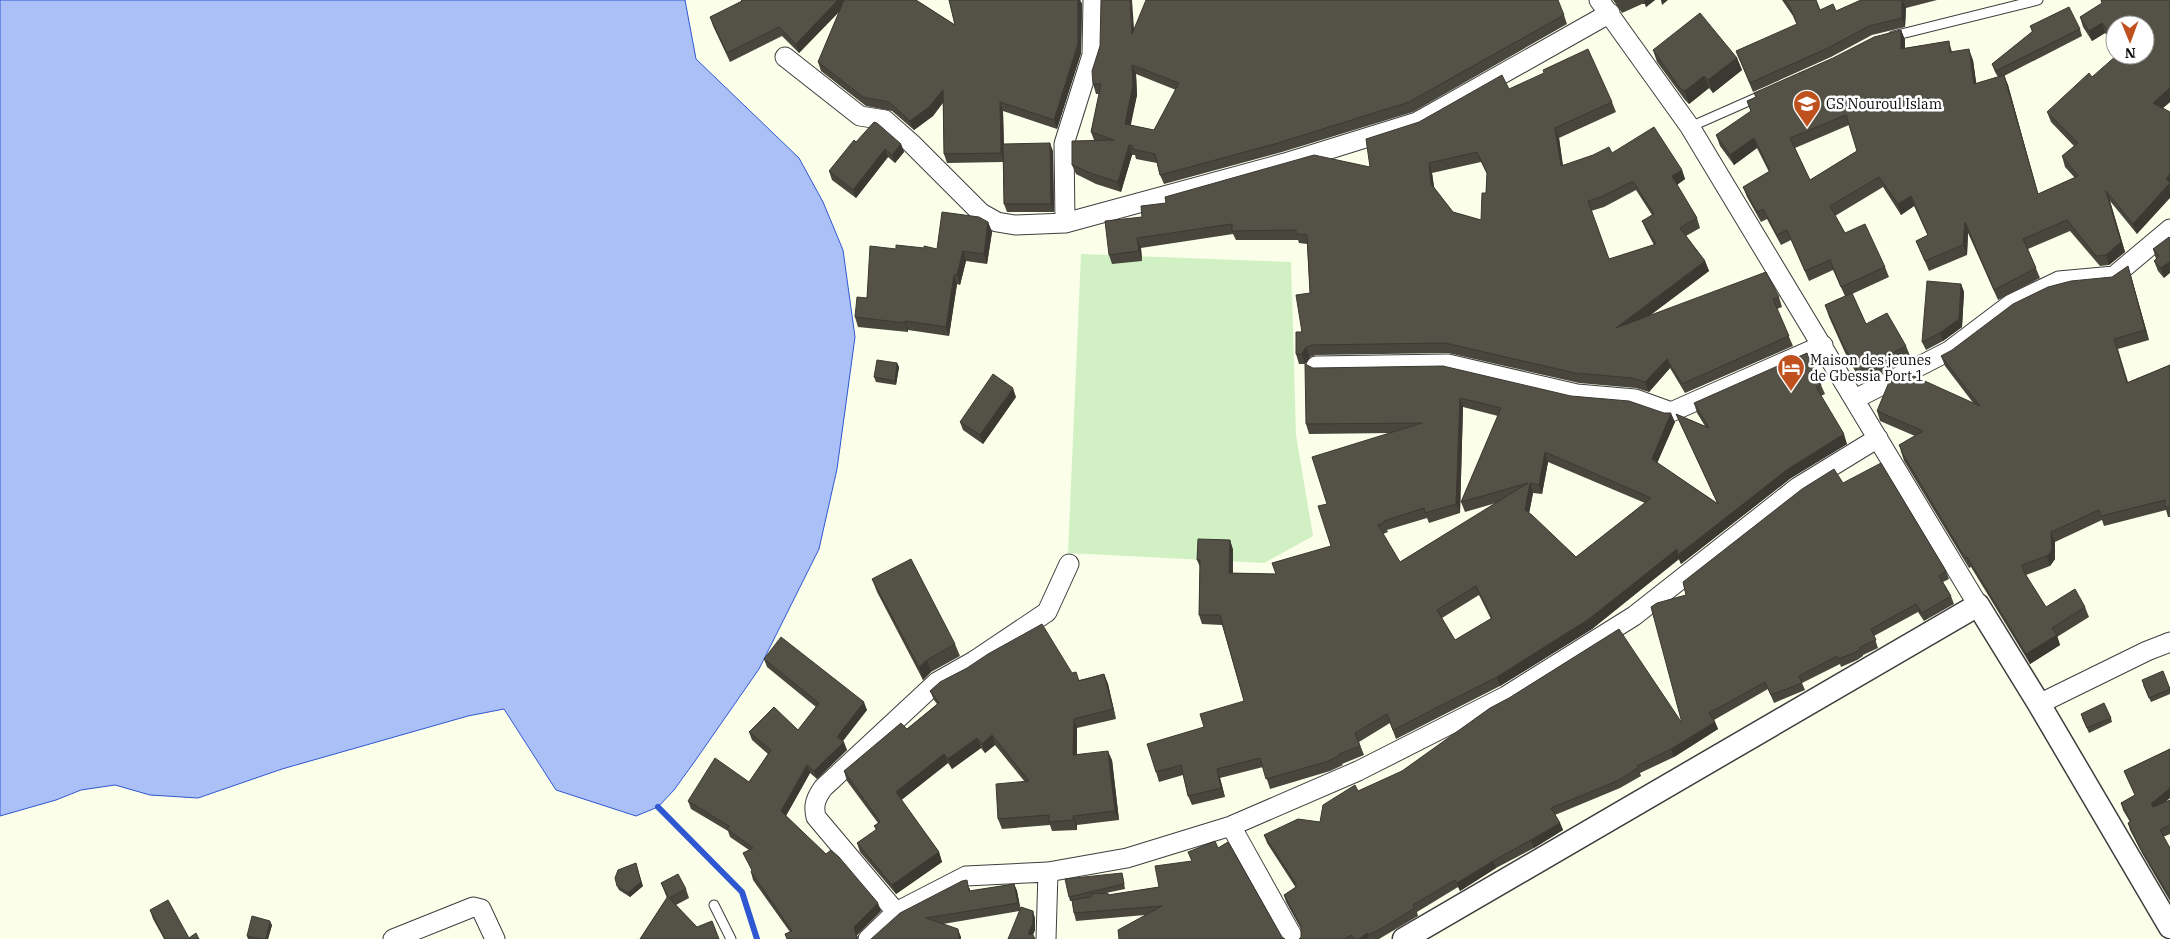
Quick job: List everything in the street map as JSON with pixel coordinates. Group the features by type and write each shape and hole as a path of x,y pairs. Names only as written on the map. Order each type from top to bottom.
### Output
{"street":[{"path":"1065,223 1064,144 1092,55 1093,0"},
{"path":"785,57 860,116 886,120 911,142 981,213 997,222 1015,226 1065,223 1285,163 1417,122 1604,7 1690,127 1856,399 2170,927"},
{"path":"1856,399 1949,351 2011,304 2059,281 2114,276 2170,229"},
{"path":"1316,366 1448,364 1577,394 1635,399 1671,412 1823,345"},
{"path":"868,939 896,912 966,876 1048,872 1127,858 1231,826 1358,771 1506,696 1634,616 1798,487 1878,438"},
{"path":"896,912 816,817 814,806 816,798 822,788 937,682 974,661 1047,612 1069,564"},
{"path":"1404,939 1978,605"},
{"path":"2039,704 2147,651 2170,642"},
{"path":"1231,826 1294,939"},
{"path":"1046,939 1048,872"},
{"path":"393,939 473,907 481,909 494,939"}],"lane":[{"path":"1884,39 2038,0"},
{"path":"1690,127 1771,91"},
{"path":"714,905 731,939"}],"green space":[{"path":"1081,254 1291,262 1296,435 1313,536 1264,563 1068,553"}],"water":[{"path":"0,0 685,0 696,59 799,158 823,202 843,250 855,337 837,469 819,549 759,669 674,790 658,807 636,816 556,790 504,709 468,716 282,769 198,798 150,795 115,785 81,790 56,800 0,816"}],"building":[{"path":"741,0 838,0 796,44 779,27 727,53 710,17"},
{"path":"844,0 916,0 955,25 949,0 1078,0 1078,44 1054,120 1000,102 1001,153 944,154 943,90 929,107 910,121 889,102 863,97 818,62"},
{"path":"1101,0 1130,0 1132,34 1146,0 1558,0 1564,15 1409,102 1278,143 1160,175 1155,154 1132,149 1133,146 1129,145 1118,182 1072,165 1072,141 1114,140 1091,132 1101,84 1093,84 1092,71 1100,46","holes":["1132,65 1179,83 1154,130 1125,124 1133,85"]},
{"path":"1785,0 1816,0 1820,10 1833,4 1836,11 1861,0 1902,0 1902,18 1869,26 1828,48 1750,83 1736,51 1797,24"},
{"path":"2101,0 2170,0 2170,88 2153,103 2170,112 2170,173 2166,179 2170,183 2133,224 2106,191 2121,242 2106,255 2096,256 2067,220 2023,239 2036,268 1994,290 1965,222 1963,245 1925,261 1916,241 1928,235 1911,196 1898,204 1879,177 1830,206 1845,233 1865,224 1885,267 1841,287 1830,260 1805,271 1787,230 1777,235 1763,209 1757,212 1743,187 1770,171 1754,138 1730,155 1716,135 1751,111 1747,101 1756,97 1754,93 1833,58 1874,37 1901,30 1901,49 1949,41 1950,52 1969,49 1974,84 2004,75 2038,194 2078,176 2062,156 2078,143 2047,112 2089,73 2092,77 2106,65 2155,65 2155,15 2105,15 2105,27 2102,23 2089,31 2080,17 2102,3","holes":["1846,115 1857,151 1810,180 1790,138"]},
{"path":"2069,7 2080,29 1996,71 1992,64 2033,31 2030,26"},
{"path":"1700,13 1737,58 1708,80 1704,76 1685,91 1680,88 1653,50"},
{"path":"1588,49 1612,102 1555,128 1561,166 1593,155 1609,147 1612,153 1654,127 1682,170 1672,176 1697,218 1680,228 1705,261 1616,328 1766,272 1779,297 1773,299 1789,336 1682,384 1667,359 1645,382 1632,378 1575,373 1445,343 1312,345 1306,347 1302,354 1296,354 1296,332 1302,332 1296,295 1310,293 1307,235 1296,234 1296,230 1232,231 1232,224 1137,238 1139,251 1109,255 1105,221 1142,217 1141,206 1166,203 1165,197 1314,155 1370,167 1366,139 1419,122 1502,75 1509,89 1544,73 1543,70","holes":["1477,152 1487,173 1486,193 1482,193 1481,220 1453,212 1431,184 1429,163","1633,181 1654,214 1642,221 1656,244 1609,259 1588,201 1601,197"]},
{"path":"874,122 901,144 892,155 885,149 853,190 829,171 854,140 856,142"},
{"path":"1050,143 1051,204 1004,204 1003,144"},
{"path":"942,212 979,217 988,222 984,254 963,251 957,275 954,275 946,327 855,317 857,297 867,298 870,246 896,249 896,245 924,248 924,246 937,249"},
{"path":"2169,237 2170,261 2161,268 2154,261 2159,256 2153,249"},
{"path":"2128,266 2145,330 2114,339 2127,383 2170,365 2170,507 2165,507 2165,500 2101,516 2099,510 2051,532 2052,549 2050,553 2047,556 2022,565 2024,572 2046,607 2075,589 2085,607 2052,628 2057,635 2026,654 1967,557 1965,558 1901,451 1899,445 1923,431 1877,411 1889,382 1907,373 1980,406 1941,356 1952,350 2013,304 2048,287 2071,281 2112,277"},
{"path":"1927,281 1961,284 1959,319 1940,333 1922,342"},
{"path":"1852,293 1866,324 1887,313 1906,346 1858,371 1843,345 1825,305"},
{"path":"1807,353 1821,385 1816,387 1844,434 1788,469 1678,555 1677,549 1589,619 1497,677 1393,730 1387,714 1355,733 1360,746 1339,754 1339,756 1326,762 1266,779 1260,758 1217,769 1221,788 1188,796 1181,765 1156,772 1147,744 1204,727 1200,714 1244,701 1220,615 1199,615 1200,560 1197,560 1198,539 1230,540 1229,573 1276,574 1272,563 1331,546 1318,506 1327,504 1312,457 1422,423 1306,424 1305,364 1313,368 1443,366 1571,396 1629,401 1664,413 1671,413 1652,459 1718,504 1676,414 1709,428 1694,403","holes":["1460,398 1501,408 1461,502 1528,483 1400,562 1378,525 1384,523 1384,521 1424,508 1425,513 1456,504","1545,452 1651,498 1576,557 1525,510 1530,483 1539,485","1476,586 1492,618 1455,640 1437,610"]},
{"path":"877,360 897,363 895,381 874,377"},
{"path":"993,374 1013,388 980,435 960,422"},
{"path":"1881,463 1946,571 1939,576 1951,596 1922,613 1916,604 1871,629 1876,640 1860,647 1861,649 1854,653 1838,659 1837,656 1799,676 1802,683 1771,695 1765,682 1709,713 1715,722 1671,749 1637,766 1638,768 1617,781 1551,808 1560,823 1457,883 1455,880 1413,905 1415,908 1377,931 1368,935 1367,933 1359,939 1354,939 1351,935 1345,939 1299,939 1301,937 1301,926 1284,895 1296,887 1296,884 1264,835 1298,819 1320,822 1323,805 1355,785 1358,791 1402,771 1490,708 1619,629 1682,723 1651,607 1657,603 1686,595 1683,582 1802,489 1834,469 1843,483"},
{"path":"911,559 955,644 927,660 919,667 872,579"},
{"path":"1042,624 1072,673 1076,672 1079,681 1104,674 1113,709 1074,719 1073,755 1108,751 1115,811 1073,816 1074,820 1049,822 1049,815 998,819 996,784 1029,781 992,735 982,744 977,738 948,759 944,754 896,792 939,852 892,885 857,843 877,829 874,826 880,822 844,771 901,723 907,729 939,703 930,691 940,682"},
{"path":"781,637 864,702 837,737 844,742 814,771 807,765 781,811 826,854 831,850 839,857 878,903 854,927 858,939 787,939 785,934 792,931 751,872 752,870 743,853 753,848 727,829 729,826 688,801 715,758 749,782 771,750 749,732 774,707 798,730 819,703 764,659"},
{"path":"2163,671 2170,689 2149,698 2142,680"},
{"path":"2104,703 2111,718 2087,728 2081,714"},
{"path":"2170,749 2170,788 2151,804 2153,807 2170,800 2170,825 2160,830 2170,848 2170,893 2168,894 2140,848 2128,823 2131,821 2121,803 2135,795 2124,771"},
{"path":"1215,841 1218,848 1228,842 1282,937 1285,939 1119,939 1118,930 1162,906 1074,913 1072,900 1091,897 1091,894 1108,893 1108,895 1159,887 1155,866 1192,861 1188,852"},
{"path":"636,863 641,882 628,893 617,886 615,878 618,870"},
{"path":"1122,873 1124,884 1069,897 1065,879"},
{"path":"678,874 686,889 669,898 697,927 712,921 719,939 640,939 668,896 661,883"},
{"path":"967,880 969,891 1014,884 1018,903 926,918 958,929 959,939 871,939 900,913"},
{"path":"168,900 189,938 196,933 199,939 165,939 150,910"},
{"path":"1021,907 1033,911 1033,923 1028,934 1033,935 1035,939 1008,939"},
{"path":"252,916 270,921 266,939 247,936"}],"waterway":[{"path":"658,807 742,892 757,939"}],"place":[{"name":"GS Nouroul Islam","path":"1807,128"},
{"name":"Maison des jeunes de Gbessia Port 1","path":"1791,392"}]}
